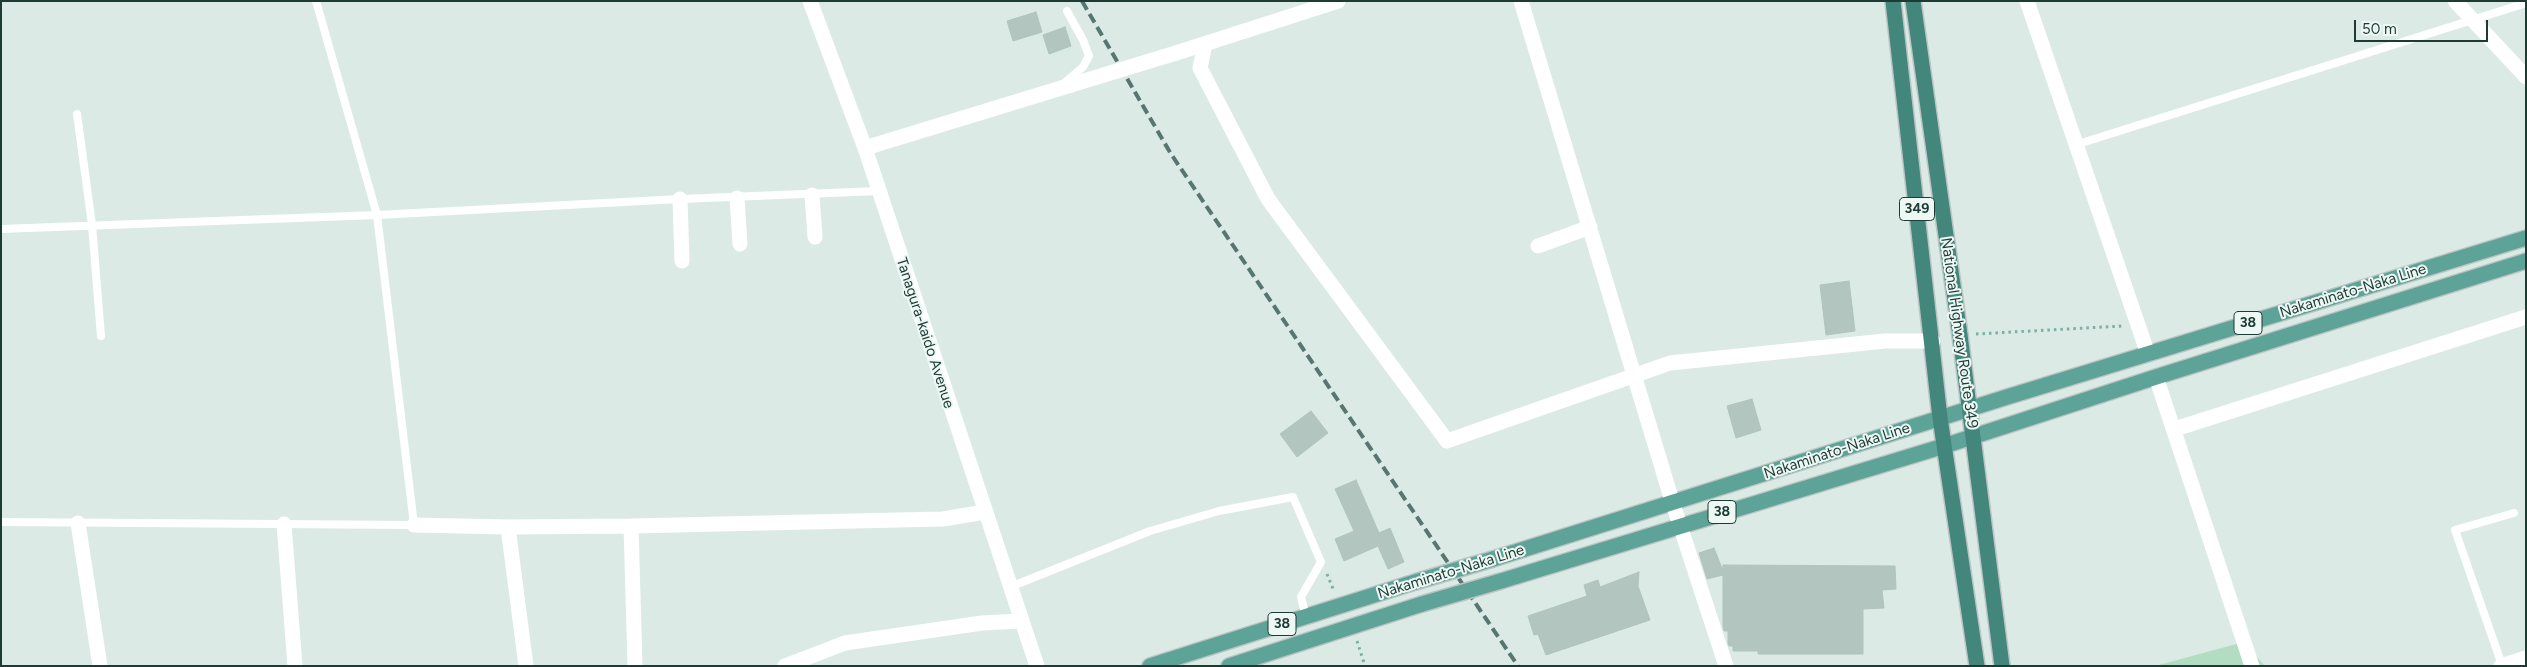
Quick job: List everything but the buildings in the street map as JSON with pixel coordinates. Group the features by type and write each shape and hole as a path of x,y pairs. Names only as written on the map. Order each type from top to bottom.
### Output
{"highway":[{"name":"National Highway Route 349","path":"1893,1 1933,341 1940,418 1977,666"},
{"name":"National Highway Route 349","path":"1913,1 1970,408 2002,666"}],"main road":[{"name":"Nakaminato-Naka Line","path":"1150,666 1415,582 1673,504 1970,408 2526,238"},
{"name":"Nakaminato-Naka Line","path":"1229,666 1422,604 1944,446 2156,377 2526,261"}],"street":[{"name":"Tanagura-kaido Avenue","path":"810,1 865,148 1037,666"},
{"path":"865,148 1205,44 1338,1"},
{"path":"1521,1 1673,504 1726,666"},
{"path":"2027,1 2148,354"},
{"path":"2455,1 2474,19 2526,77"},
{"path":"1205,44 1200,68 1268,199 1447,441 1670,363 1885,341 1933,341"},
{"path":"812,195 815,237"},
{"path":"680,198 682,261"},
{"path":"737,198 740,244"},
{"path":"1538,246 1590,227"},
{"path":"2175,429 2526,317"},
{"path":"2156,377 2175,429 2252,666"},
{"path":"414,525 508,527 631,526 943,519 985,512"},
{"path":"78,523 100,666"},
{"path":"284,524 295,666"},
{"path":"631,526 635,666"},
{"path":"508,527 526,666"},
{"path":"784,666 845,643 982,623 1021,621"},
{"path":"2502,666 2526,658"}],"lane":[{"path":"1,522 414,525 377,215 316,1"},
{"path":"2075,145 2526,3"},
{"path":"1056,90 1082,67 1089,56 1083,40 1067,11"},
{"path":"76,114 92,226 101,336"},
{"path":"1,229 377,215 680,198 737,198 879,191"},
{"path":"1010,587 1150,531 1219,511 1293,497 1322,562 1301,597 1306,616"},
{"path":"2502,666 2455,530 2514,512"}],"path":[{"path":"1960,335 2138,326"},
{"path":"1357,641 1365,666"}],"green space":[{"path":"2240,643 2249,648 2265,666 2155,666"}],"railway":[{"path":"1082,1 1171,154 1518,666"}]}
